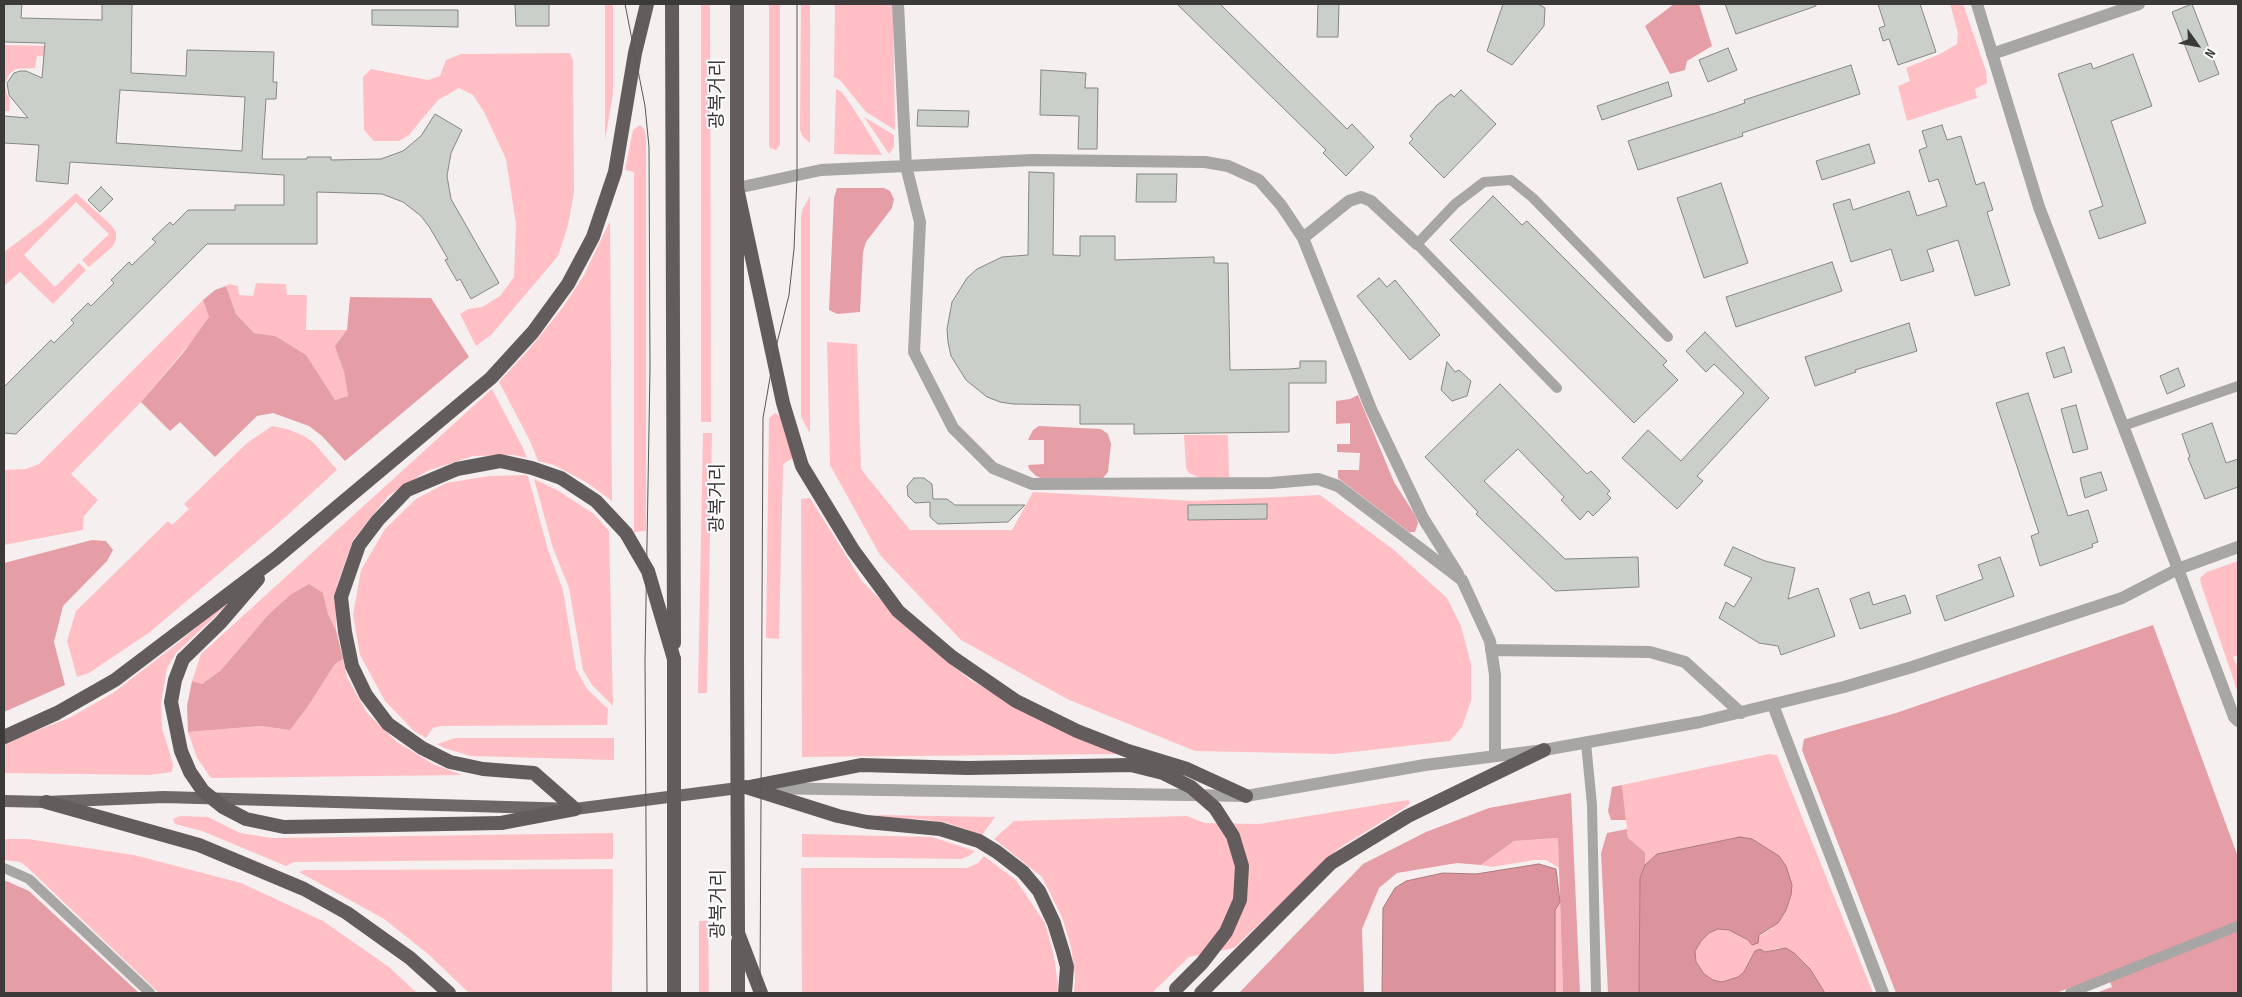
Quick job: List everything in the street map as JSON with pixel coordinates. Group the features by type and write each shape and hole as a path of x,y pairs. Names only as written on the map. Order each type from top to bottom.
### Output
{"highway":[{"path":"4,736 57,713 115,680 276,558 491,378 533,332 568,284 593,237 615,172 635,53 646,4"},
{"path":"672,4 674,993"},
{"name":"광복거리","path":"737,4 738,993"},
{"path":"737,188 783,403 802,466 853,550 898,611 952,657 1016,701 1078,731 1128,751 1187,768 1246,796"},
{"path":"575,809 534,773 483,769 450,762 422,748 388,724 366,695 352,666 345,632 341,597 359,545 378,520 407,490 457,469 500,461 532,468 561,478 596,501 626,533 648,571 674,659"},
{"path":"276,558 221,622 183,659 175,680 171,702 181,751 190,772 204,791 223,807 246,819 284,827 501,823 575,809"},
{"path":"1202,993 1331,863 1408,816 1544,750"},
{"path":"746,787 861,765 968,768 1131,765 1163,773 1191,787 1215,808 1234,836 1242,866 1240,900 1226,932 1202,963 1174,991"},
{"path":"746,787 857,820 940,829 979,841 991,848 1023,872 1039,891 1054,923 1064,952 1066,967 1065,993"},
{"path":"46,802 199,845 304,889 347,913 410,958 449,993"},
{"path":"738,933 761,993"}],"main road":[{"path":"4,801 46,802 164,797 575,809 746,787"}],"street":[{"path":"898,4 906,166 920,222 914,352 953,428 993,468 1032,484 1271,483 1318,479 1338,486 1462,580"},
{"path":"1977,4 2039,207 2234,717 2238,721"},
{"path":"1992,54 2139,4"},
{"path":"737,188 821,170 1033,160 1205,162 1228,166 1260,180 1281,205 1303,238 1371,409 1423,518 1462,580 1490,641 1495,675 1494,755"},
{"path":"1303,238 1349,201 1361,197 1371,202 1417,244"},
{"path":"746,787 1246,796 1494,755 1544,750 1741,713 1912,667 2122,598 2178,569 2238,546"},
{"path":"1491,650 1650,652 1685,662 1741,713"},
{"path":"1773,705 1883,993"}],"lane":[{"path":"1557,388 1417,244 1455,204 1484,182 1511,180 1533,198 1668,337"},
{"path":"2123,426 2238,386"},
{"path":"1586,743 1592,805 1596,993"},
{"path":"4,868 29,879 150,993"},
{"path":"2070,993 2238,926"}],"shaded area":[{"path":"605,4 613,4 613,94 605,140"},
{"path":"701,4 710,4 711,422 701,422"},
{"path":"769,4 780,4 780,145 776,150 770,148 769,145"},
{"path":"801,4 810,4 810,143 803,137 800,130"},
{"path":"835,4 893,4 895,130 866,112 840,80 834,77"},
{"path":"1674,4 1699,4 1712,46 1687,61 1685,70 1670,74 1645,26"},
{"path":"1950,4 1963,4 1986,71 1987,83 1975,89 1977,98 1907,121 1898,86 1910,81 1906,68 1940,54 1957,44 1958,33"},
{"path":"4,45 87,47 86,55 37,56 35,68 16,69 9,74 5,84 7,95 10,99 9,111 4,111"},
{"path":"570,53 573,61 574,193 568,225 558,256 492,334 476,346 460,314 468,309 482,307 500,296 514,277 516,224 506,159 484,112 473,95 459,88 438,100 409,135 399,141 374,141 364,130 363,77 371,69 428,80 440,76 446,60 461,54"},
{"path":"836,89 842,92 882,155 834,154"},
{"path":"864,117 894,135 894,147 889,154"},
{"path":"640,125 644,129 646,136 646,531 634,532 634,172 625,170 633,130"},
{"path":"837,188 884,188 890,191 894,199 892,208 866,242 863,252 860,312 837,314 829,310 834,198"},
{"path":"76,193 111,225 116,232 116,240 112,247 89,267 82,260 109,234 76,202 24,255 55,287 79,263 86,270 53,304 20,272 4,286 4,252 40,225"},
{"path":"810,196 810,433 801,417 801,216"},
{"path":"610,221 612,501 586,482 554,465 538,461 530,441 499,382 531,347 563,307 584,275"},
{"path":"256,283 286,284 287,295 307,295 306,330 347,330 344,372 348,396 335,400 275,336 254,333 236,314 226,286 229,284 238,286 239,295 253,296"},
{"path":"226,286 236,314 254,333 275,336 306,355 335,400 348,396 344,372 335,346 347,330 350,297 431,298 469,357 345,461 322,436 309,426 273,413 257,416 215,457 180,422 170,431 141,402 183,353 209,317 203,300 215,290"},
{"path":"203,300 209,317 196,336 141,402 71,474 98,500 84,516 83,530 4,545 4,470 26,469 39,464"},
{"path":"827,342 857,344 861,469 910,530 1012,530 1033,492 1195,501 1320,495 1394,550 1447,598 1461,626 1471,664 1471,701 1462,727 1450,741 1335,754 1195,751 1067,699 961,640 880,555 830,465"},
{"path":"492,389 527,458 513,455 473,456 427,471 388,496 353,540 337,585 336,630 328,614 323,593 290,595 268,615 221,670 202,684 192,681 201,654"},
{"path":"1358,395 1394,482 1415,515 1418,523 1415,532 1409,532 1338,478 1338,470 1359,470 1360,453 1337,452 1337,444 1350,444 1350,423 1336,424 1336,401 1350,399"},
{"path":"775,413 780,416 793,458 783,464 779,639 766,638 769,418"},
{"path":"272,426 287,429 304,436 314,443 337,470 281,521 150,632 89,673 77,677 67,641 76,611 168,521 172,525 189,509 184,504 247,443"},
{"path":"1039,426 1101,429 1108,434 1111,444 1108,472 1103,478 1043,479 1036,476 1029,469 1028,465 1044,464 1044,440 1028,440 1033,430"},
{"path":"703,433 712,433 707,693 698,693"},
{"path":"1184,435 1228,435 1229,477 1200,478 1189,473 1186,468"},
{"path":"489,476 528,476 548,550 563,590 576,669 587,689 608,709 607,725 441,726 433,728 426,738 414,731 385,701 360,655 353,615 361,570 385,529 416,499 446,483"},
{"path":"534,479 557,490 594,514 609,531 613,706 592,685 583,670 569,588 553,548"},
{"path":"810,498 862,581 913,633 969,679 1027,712 1122,754 802,757 801,499"},
{"path":"92,540 106,541 113,550 107,561 63,606 54,642 65,685 4,712 4,563"},
{"path":"2238,561 2238,655 2233,657 2238,668 2238,693 2200,578 2207,572"},
{"path":"309,584 323,593 328,614 336,630 343,659 335,664 290,730 261,726 188,732 187,706 192,681 202,684 221,670 268,615 290,595"},
{"path":"228,600 230,602 176,653 167,668 161,703 162,728 173,764 172,772 150,775 4,773 4,743 69,718 113,693 178,643"},
{"path":"2153,625 2238,857 2238,993 2096,993 2112,987 2107,974 2056,993 1896,993 1802,750 1804,739 1896,713"},
{"path":"343,659 347,677 367,713 397,742 433,764 462,775 211,778 197,758 188,732 261,726 290,730 335,664"},
{"path":"455,738 614,738 614,760 471,756 437,744"},
{"path":"1769,754 1777,755 1873,993 1825,993 1810,969 1779,948 1765,952 1760,949 1755,951 1744,972 1738,977 1722,982 1713,980 1704,974 1696,962 1695,951 1709,933 1718,929 1729,930 1750,942 1772,928 1733,838 1657,854 1645,865 1645,852 1628,838 1622,785"},
{"path":"1622,785 1626,820 1611,820 1608,811 1612,787"},
{"path":"1571,793 1580,993 1563,993 1558,838 1514,841 1481,865 1457,863 1397,873 1379,888 1362,929 1364,993 1239,993 1363,864 1426,832 1489,808"},
{"path":"1408,800 1410,803 1406,807 1339,848 1234,948 1189,957 1152,993 1074,993 1075,976 1071,947 1062,917 1042,877 994,839 1014,821 1187,816 1205,823 1259,824"},
{"path":"877,815 995,817 982,835 947,823 921,819 878,818"},
{"path":"180,816 208,817 240,833 272,838 613,833 613,859 294,862 286,866 202,831 175,824 173,819"},
{"path":"1627,829 1628,838 1645,852 1645,865 1640,878 1639,993 1608,993 1601,853 1607,833"},
{"path":"802,834 932,837 975,851 961,859 802,857"},
{"path":"1740,837 1752,839 1779,856 1786,866 1792,885 1786,910 1778,923 1759,935 1758,943 1752,945 1748,940 1729,930 1718,929 1709,933 1695,951 1696,962 1704,974 1713,980 1722,982 1738,977 1744,972 1755,951 1760,949 1765,952 1786,948 1794,953 1810,969 1825,993 1639,993 1640,878 1645,865 1657,854"},
{"path":"1558,838 1559,868 1546,860 1534,860 1492,867 1481,865 1514,841"},
{"path":"4,839 28,839 134,855 241,883 323,921 389,967 417,993 159,993 27,867 20,862 4,860"},
{"path":"984,856 1016,880 1045,923 1054,956 1058,986 1057,993 802,993 801,868 967,868 978,863"},
{"path":"1539,864 1556,869 1560,902 1555,910 1555,993 1382,993 1383,908 1395,888 1406,881 1443,873 1476,874"},
{"path":"613,869 612,993 469,993 428,954 384,919 299,872 305,870"},
{"path":"4,880 29,891 139,993 4,993"},
{"path":"1560,902 1563,993 1555,993 1555,910"},
{"path":"699,921 708,921 709,993 699,993"}],"building":[{"path":"4,4 22,4 21,18 102,20 102,4 132,4 131,73 186,76 187,50 274,52 273,82 277,82 276,99 266,99 262,159 331,157 331,160 381,159 403,151 421,136 435,114 462,130 451,153 447,176 451,199 499,283 471,299 460,279 457,281 445,260 448,259 430,228 421,216 403,202 382,194 317,192 317,244 207,244 16,434 4,433 4,387 51,340 54,343 74,323 71,320 88,303 91,306 114,283 111,280 129,262 132,265 156,242 152,239 170,222 173,225 188,210 235,210 235,205 284,205 284,175 70,162 68,184 36,181 39,145 4,143 4,116 28,118 9,95 7,83 14,73 20,71 26,71 42,78 45,43 4,42","holes":["120,90 245,97 242,151 116,143"]},
{"path":"515,4 549,4 549,26 516,26"},
{"path":"1177,4 1220,4 1347,129 1352,124 1374,147 1346,176 1323,153 1326,150"},
{"path":"1318,4 1339,4 1338,37 1317,37"},
{"path":"1503,4 1538,4 1545,8 1544,26 1512,65 1487,51"},
{"path":"1725,4 1816,4 1816,6 1736,34"},
{"path":"1878,4 1920,4 1936,52 1898,65 1889,39 1883,41 1879,28 1885,26"},
{"path":"2192,4 2219,74 2199,82 2172,12"},
{"path":"372,10 458,10 458,27 372,25"},
{"path":"1728,48 1737,70 1708,82 1699,60"},
{"path":"2133,54 2152,106 2111,121 2146,223 2099,239 2089,211 2103,206 2058,74 2091,63 2093,69"},
{"path":"1851,65 1860,94 1742,133 1743,136 1638,170 1628,141 1716,113 1745,103 1744,100"},
{"path":"1041,70 1086,73 1085,88 1098,88 1097,149 1078,149 1079,116 1040,115"},
{"path":"1668,82 1672,96 1602,120 1597,106"},
{"path":"1461,90 1496,124 1444,178 1409,143 1413,139 1410,136 1437,105 1451,94 1454,97"},
{"path":"918,110 969,111 968,127 917,126"},
{"path":"1942,125 1947,140 1961,136 1976,185 1984,182 1993,210 1987,212 2010,285 1975,296 1958,240 1927,250 1934,271 1901,281 1891,249 1851,262 1833,204 1850,199 1853,210 1909,191 1917,216 1947,206 1938,179 1929,182 1919,150 1927,147 1922,131"},
{"path":"1869,144 1875,163 1822,180 1816,161"},
{"path":"1029,172 1054,173 1053,255 1080,256 1080,236 1115,236 1115,260 1214,257 1214,263 1228,263 1230,370 1300,368 1300,361 1326,361 1326,383 1289,383 1289,432 1134,434 1134,424 1080,424 1080,405 1013,404 1000,402 987,397 966,380 951,356 948,342 947,329 952,302 967,278 977,269 1002,257 1028,255"},
{"path":"1137,174 1177,174 1176,202 1136,202"},
{"path":"1721,183 1748,263 1704,278 1677,198"},
{"path":"101,187 113,199 100,212 88,200"},
{"path":"1493,196 1522,225 1527,221 1667,361 1663,365 1678,380 1634,423 1450,240"},
{"path":"1832,262 1842,291 1736,327 1726,297"},
{"path":"1379,278 1387,287 1395,280 1440,335 1410,360 1357,296"},
{"path":"1909,323 1917,351 1855,370 1856,372 1815,386 1805,357"},
{"path":"1705,332 1769,398 1697,476 1703,481 1677,509 1622,458 1648,430 1681,461 1744,393 1714,364 1706,372 1686,351"},
{"path":"2064,347 2072,372 2054,378 2046,353"},
{"path":"1447,362 1455,372 1459,370 1471,381 1467,396 1452,401 1441,390"},
{"path":"2178,368 2185,386 2167,394 2160,376"},
{"path":"1500,384 1587,474 1591,471 1610,491 1607,494 1611,498 1593,516 1588,511 1580,520 1561,500 1564,497 1518,449 1484,481 1565,559 1638,557 1639,587 1555,591 1476,514 1478,512 1425,457"},
{"path":"2028,393 2068,516 2088,510 2098,542 2092,544 2093,547 2040,566 2031,536 2039,533 1996,403"},
{"path":"2076,405 2088,449 2073,453 2061,409"},
{"path":"2212,423 2226,463 2238,459 2238,487 2205,499 2188,458 2190,457 2182,434"},
{"path":"2101,472 2107,490 2085,498 2080,478"},
{"path":"914,478 924,478 932,484 933,499 947,499 955,505 1025,505 1008,522 938,524 930,517 930,502 915,503 908,496 907,486"},
{"path":"1267,504 1267,519 1188,520 1188,505"},
{"path":"1733,547 1765,561 1795,568 1788,599 1818,588 1835,636 1781,655 1778,646 1759,643 1719,618 1726,602 1734,607 1752,578 1724,565"},
{"path":"2000,557 2014,596 1945,621 1936,596 1983,579 1978,565"},
{"path":"1869,592 1873,605 1905,595 1911,613 1860,629 1850,599"}],"tram line":[{"path":"625,4 645,106 649,147 650,369 645,659 647,993"},
{"path":"760,993 763,418 774,355 789,295 794,249 797,177 797,4"}]}
